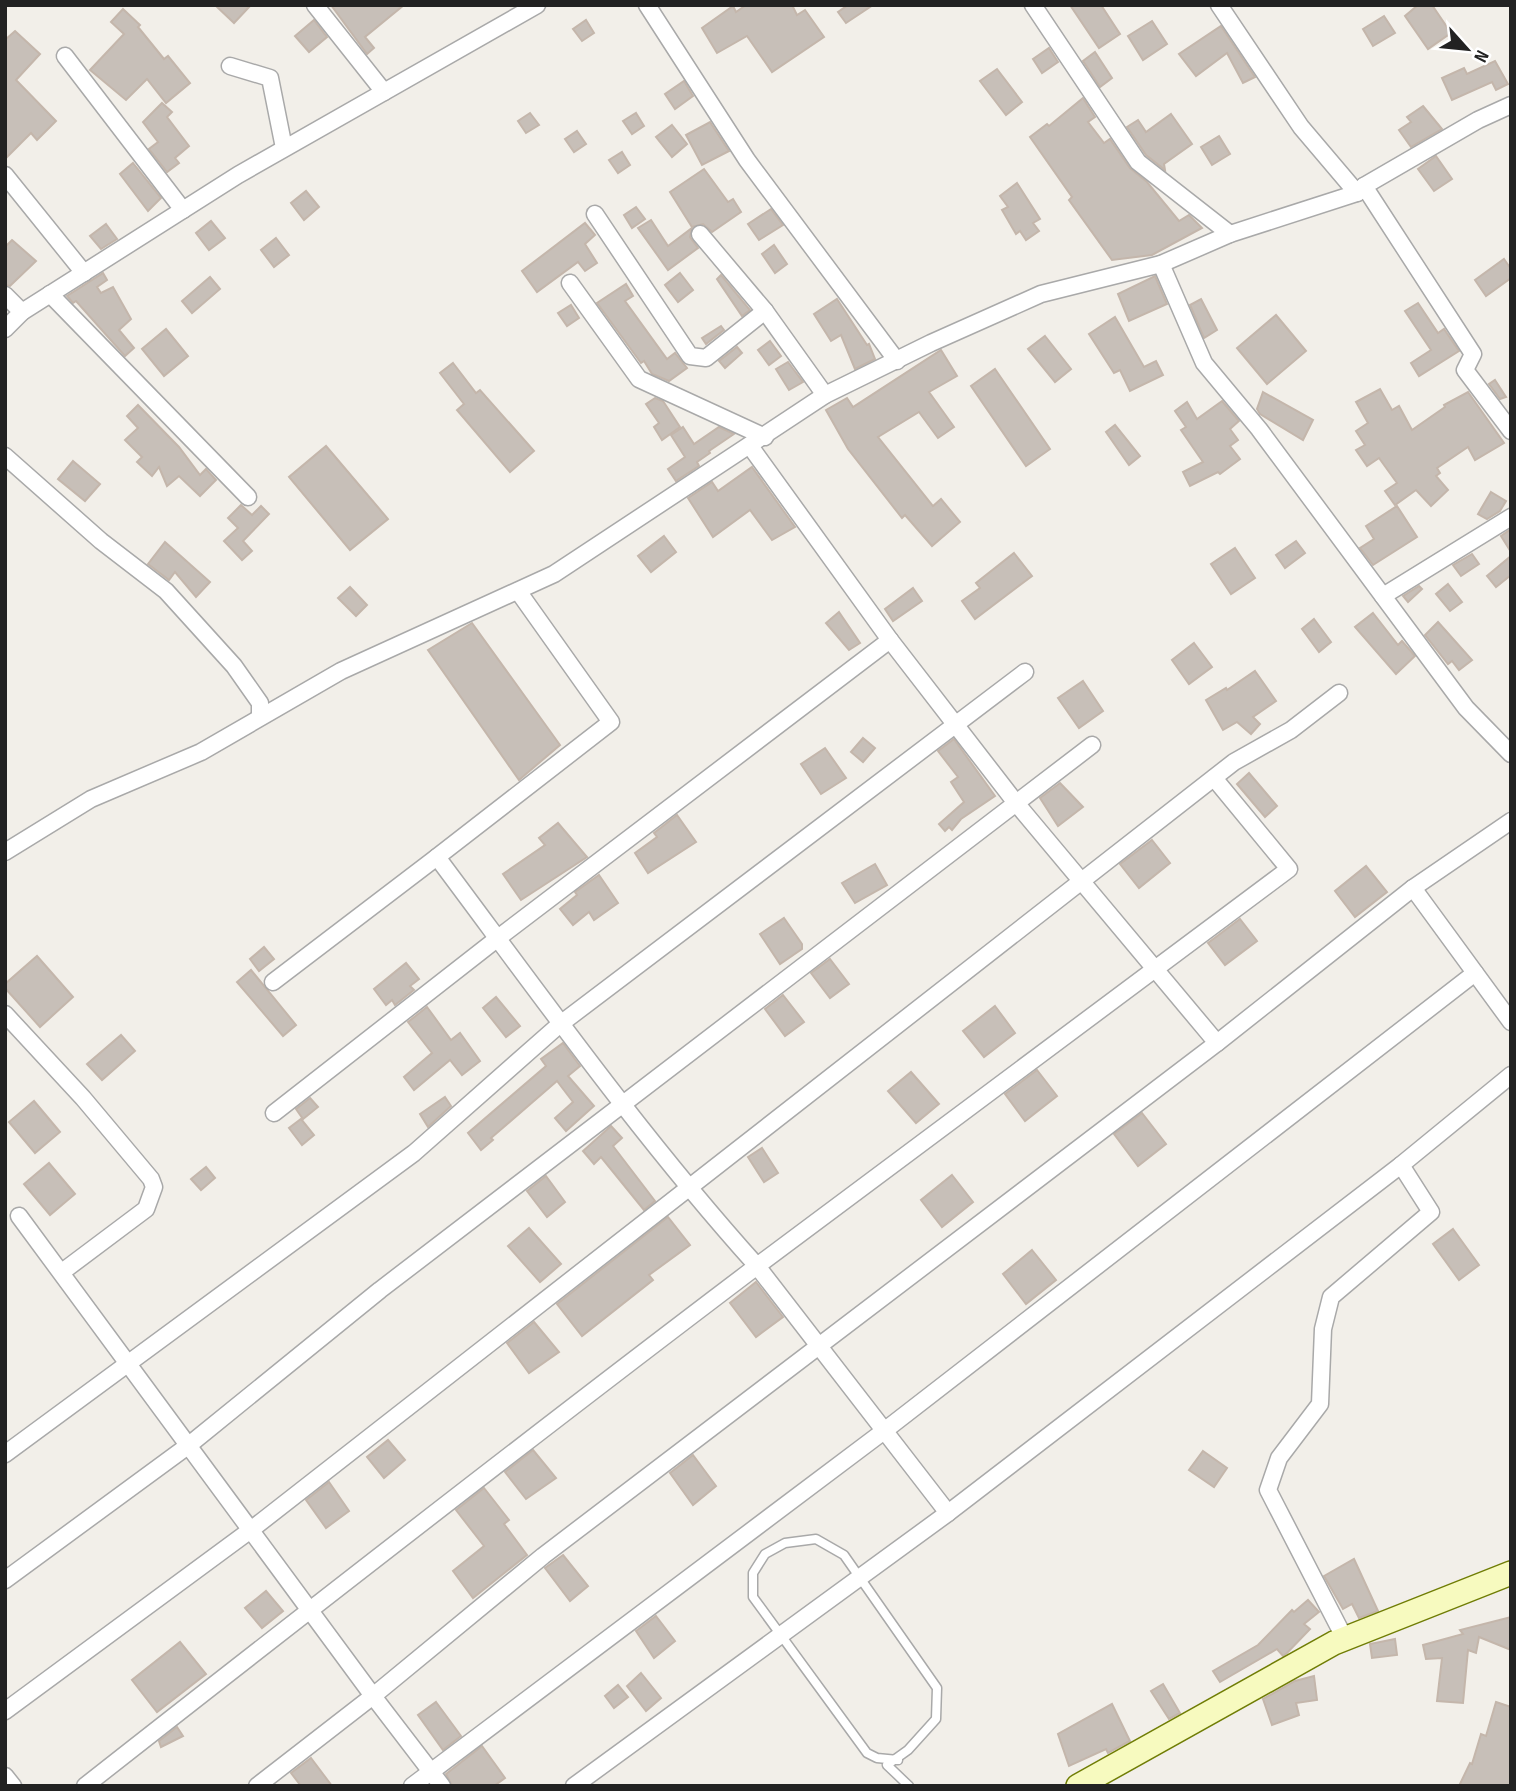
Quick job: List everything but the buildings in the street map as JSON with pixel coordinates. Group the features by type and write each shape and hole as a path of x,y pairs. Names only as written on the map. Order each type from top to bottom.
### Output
{"street":[{"path":"315,5 384,92"},
{"path":"5,329 22,312 284,148 537,5"},
{"path":"647,5 747,160 897,361"},
{"path":"1032,5 1138,162 1230,234"},
{"path":"1219,5 1301,127 1360,189 1473,354 1465,370 1511,432"},
{"path":"65,56 183,210"},
{"path":"230,66 270,78 284,148"},
{"path":"5,852 91,799 201,752 341,671 554,574 765,437 825,394 1041,294 1161,264 1230,234 1360,189 1478,120 1511,105"},
{"path":"5,175 83,273"},
{"path":"595,214 690,356 706,358 765,311"},
{"path":"700,234 765,311 825,394"},
{"path":"1161,264 1204,362 1259,429 1466,708 1511,754"},
{"path":"570,283 639,379 765,437"},
{"path":"50,294 248,497"},
{"path":"5,295 22,312"},
{"path":"750,446 890,640 956,726 1217,1043"},
{"path":"5,456 101,541 166,590 234,666 260,703 260,717"},
{"path":"1383,596 1511,517"},
{"path":"274,982 611,722 518,591"},
{"path":"274,1113 498,938 890,640"},
{"path":"5,1454 414,1153 559,1024 1025,672"},
{"path":"5,1711 252,1529 686,1187 1234,762 1292,730 1339,694"},
{"path":"5,1580 189,1445 380,1290 1092,745"},
{"path":"85,1786 395,1546 460,1491 1289,869 1214,778"},
{"path":"257,1786 373,1696 543,1556 817,1345 1217,1043 1413,888 1511,821"},
{"path":"437,857 559,1024 686,1187 757,1266 948,1513"},
{"path":"1413,888 1511,1022"},
{"path":"412,1786 884,1431 1475,973"},
{"path":"5,1014 83,1098 151,1179 154,1187 146,1209 62,1272"},
{"path":"573,1786 948,1513 1401,1165 1511,1075"},
{"path":"1345,1639 1268,1490 1279,1458 1320,1404 1323,1329 1331,1297 1431,1212 1401,1165"},
{"path":"19,1216 252,1529 309,1611 442,1786"},
{"path":"1078,1786 1345,1639 1511,1573"},
{"path":"5,1776 13,1786"}],"lane":[{"path":"898,1760 877,1758 867,1753 752,1598 753,1573 765,1554 785,1543 816,1539 844,1555 937,1688 936,1719 898,1760 887,1765 909,1786"}]}
